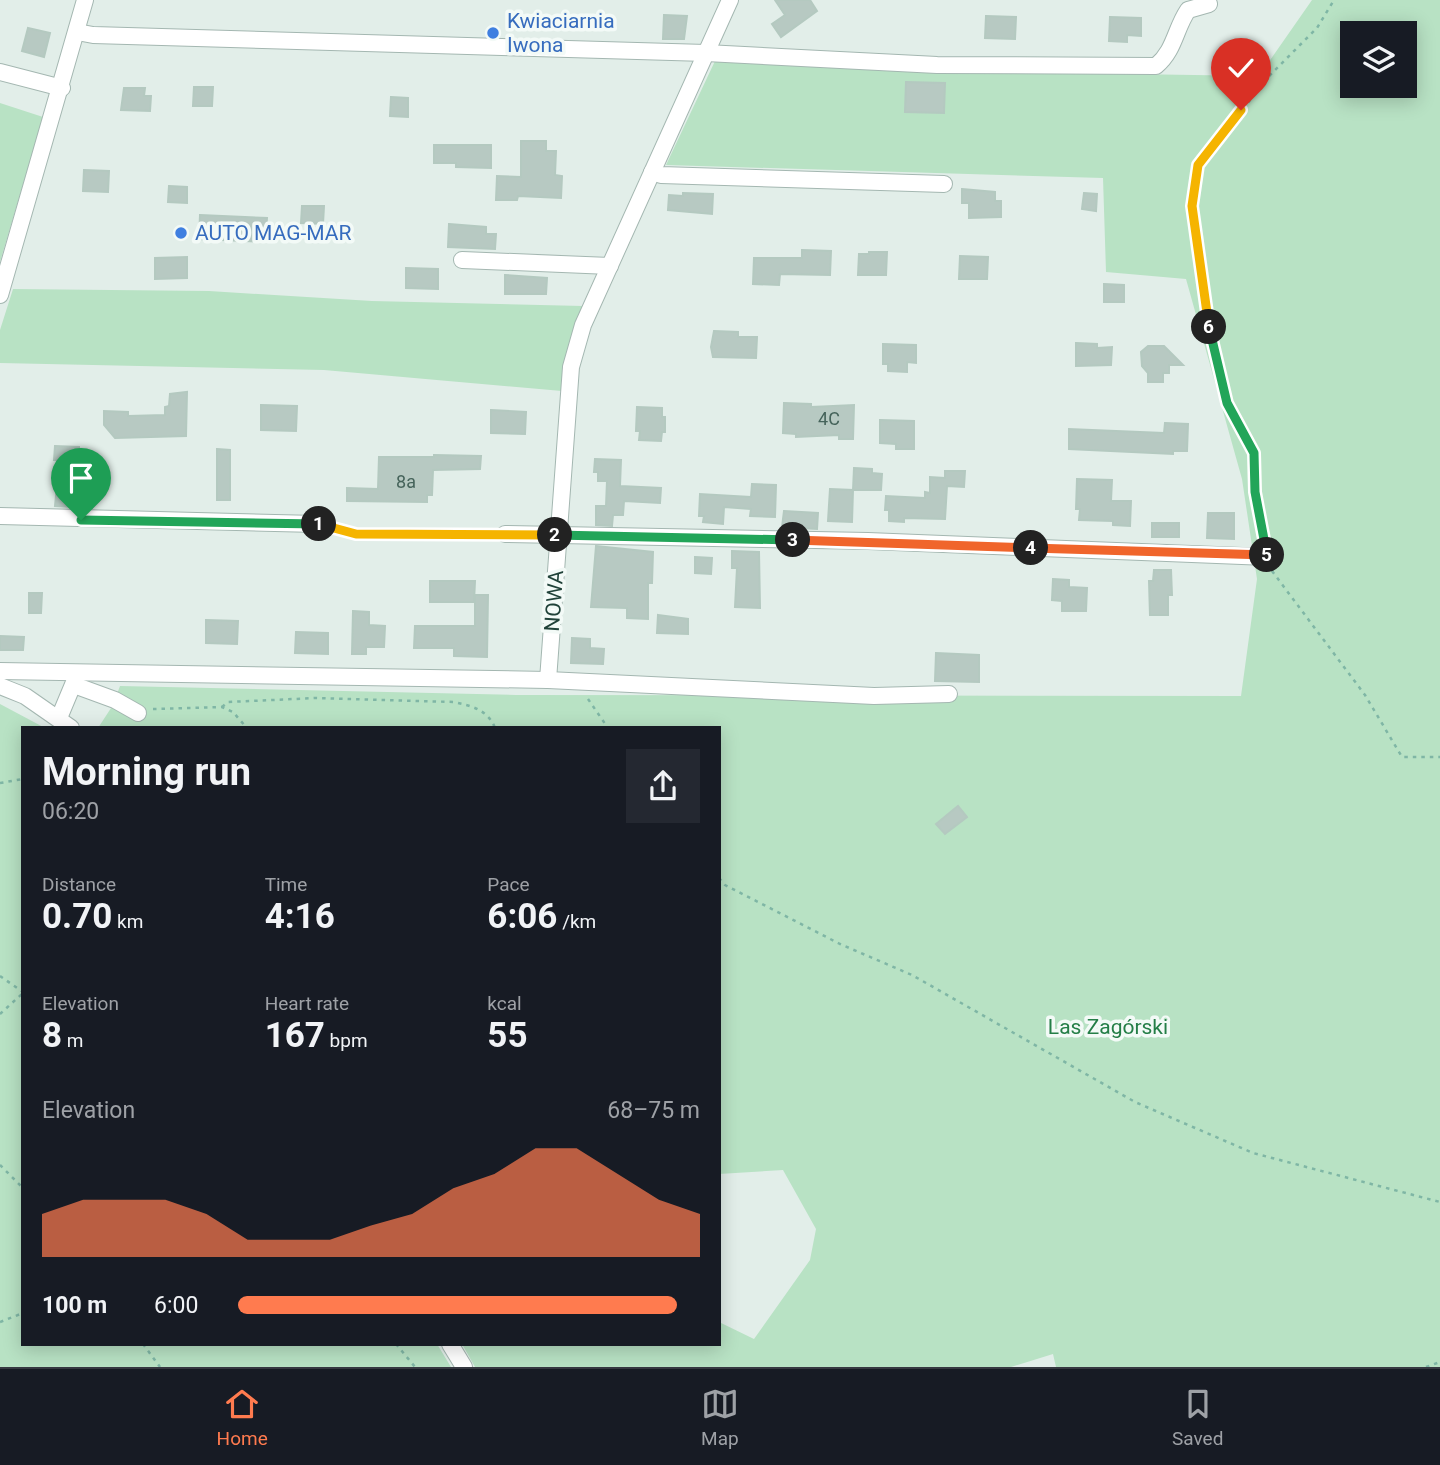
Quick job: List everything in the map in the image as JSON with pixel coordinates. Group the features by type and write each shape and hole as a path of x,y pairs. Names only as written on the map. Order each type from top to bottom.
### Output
{"street":[{"path":"0,295 62,88 85,0"},
{"name":"NOWA","path":"548,680 571,367 583,325 730,0"},
{"path":"78,32 93,35 319,43 706,53 937,65 1156,66 1167,57 1175,43 1180,22 1188,9 1209,4"},
{"path":"0,72 62,88"},
{"path":"652,172 661,175 944,184"},
{"path":"462,260 610,266"},
{"path":"0,516 317,524"},
{"path":"505,534 868,541 1267,557"},
{"path":"0,671 75,679 548,680 874,696 948,694"},
{"path":"75,679 138,713"},
{"path":"0,686 25,696 65,723 75,679"},
{"path":"451,1346 464,1367"}],"path":[{"path":"1334,0 1317,28 1271,74 1198,165 1192,206 1208,320 1227,403 1254,453 1255,492 1273,575 1290,593 1365,695 1402,757 1440,757"},
{"path":"317,524 356,534 505,534"},
{"path":"576,682 607,726"},
{"path":"222,707 228,702 316,698 454,702 475,707 491,718 494,726"},
{"path":"138,713 150,709 222,707 233,712 245,726"},
{"path":"0,783 21,779"},
{"path":"721,880 725,885 840,944 912,975 1135,1102 1253,1153 1440,1202"},
{"path":"0,976 21,992"},
{"path":"0,1014 21,995"},
{"path":"0,1165 21,1186"},
{"path":"0,1322 21,1314"},
{"path":"145,1346 160,1367"},
{"path":"398,1346 415,1367"},
{"path":"1426,1367 1440,1362"}],"green space":[{"name":"Las Zagórski","path":"1312,0 1440,0 1440,1367 1056,1367 1053,1354 1011,1367 475,1367 463,1346 721,1346 721,1323 754,1339 810,1260 816,1229 783,1170 721,1174 721,726 99,726 113,705 120,686 516,695 1241,696 1257,579 1242,479 1186,279 1106,272 1103,178 666,165 715,61 930,71 1259,76"},
{"path":"0,103 43,117 0,262"},
{"path":"13,289 209,291 372,301 583,306 566,361 562,391 324,370 0,363 0,330"},
{"path":"0,704 41,726 21,726 21,1346 438,1346 451,1367 0,1367"}],"building":[{"path":"775,0 810,0 817,11 781,37 772,24 785,15"},
{"path":"664,15 687,16 684,39 663,39"},
{"path":"986,16 1016,17 1015,39 985,38"},
{"path":"1110,17 1141,18 1141,36 1127,35 1127,42 1109,41"},
{"path":"28,28 50,33 44,57 22,51"},
{"path":"906,82 945,83 944,113 905,112"},
{"path":"194,87 213,87 212,106 193,106"},
{"path":"124,88 145,88 144,96 151,96 150,111 121,110"},
{"path":"391,97 408,98 408,117 390,116"},
{"path":"521,141 546,141 546,151 556,151 555,175 562,176 561,198 518,196 517,200 496,200 497,176 521,177"},
{"path":"434,145 491,145 491,168 434,163"},
{"path":"84,170 109,171 108,192 83,191"},
{"path":"169,186 187,187 187,203 168,202"},
{"path":"962,189 995,192 995,201 1001,201 1001,217 969,218 969,203 962,203"},
{"path":"683,193 713,194 712,214 668,210 669,195 683,196"},
{"path":"1084,193 1097,194 1096,211 1082,209"},
{"path":"302,206 324,206 323,224 301,223"},
{"path":"200,215 267,218 265,242 199,239"},
{"path":"449,224 486,227 486,234 496,234 495,249 448,247"},
{"path":"802,250 831,251 830,275 780,274 779,285 753,284 754,258 802,258"},
{"path":"887,252 886,275 858,275 859,254"},
{"path":"960,256 988,257 987,279 959,279"},
{"path":"187,257 187,278 155,279 155,258"},
{"path":"406,268 438,269 438,289 406,288"},
{"path":"505,275 547,278 546,294 505,294"},
{"path":"1104,284 1124,285 1124,302 1104,302"},
{"path":"714,331 738,332 738,337 757,337 756,358 713,357 711,347"},
{"path":"1076,343 1097,344 1097,348 1112,347 1111,365 1076,366"},
{"path":"883,344 916,345 916,363 907,362 907,372 888,371 888,364 883,364"},
{"path":"1148,346 1164,346 1183,365 1169,365 1169,373 1163,373 1163,382 1148,382 1148,373 1142,366 1141,352"},
{"path":"187,392 186,436 115,438 104,425 104,411 128,412 128,416 165,415 170,394"},
{"path":"784,403 811,404 811,407 854,405 853,439 839,439 839,435 796,437 796,434 783,433"},
{"path":"261,405 297,406 296,431 261,430"},
{"path":"637,407 662,408 665,432 662,432 661,441 639,440 640,431 636,431"},
{"path":"491,410 526,412 525,434 491,433"},
{"path":"880,420 914,421 914,449 896,449 896,444 880,443"},
{"path":"1165,423 1188,424 1187,451 1173,451 1173,454 1069,449 1069,429 1164,433"},
{"path":"55,446 79,447 79,461 54,460"},
{"path":"217,449 230,450 230,500 217,500"},
{"path":"481,456 480,469 433,470 432,495 427,495 427,502 347,501 347,488 378,489 379,457"},
{"path":"595,459 621,460 620,486 661,488 660,503 624,501 623,515 613,515 612,526 596,525 596,506 606,506 607,481 598,481 598,472 594,472"},
{"path":"854,468 872,469 872,473 882,474 881,490 853,490"},
{"path":"945,471 965,471 964,487 947,486 945,519 904,518 904,522 889,521 889,510 885,510 886,496 925,498 925,492 930,493 930,477 945,478"},
{"path":"1077,479 1112,480 1111,501 1131,501 1130,526 1113,525 1113,521 1079,520 1080,509 1076,509"},
{"path":"752,484 776,485 775,517 750,516 751,509 724,507 723,524 703,522 704,516 699,516 700,494 751,497"},
{"path":"57,485 93,487 92,508 55,506"},
{"path":"830,489 853,490 852,522 828,521"},
{"path":"784,511 818,513 817,529 782,527"},
{"path":"1208,513 1234,513 1234,539 1207,538"},
{"path":"1152,523 1179,523 1179,537 1152,537"},
{"path":"596,546 653,552 652,583 648,583 648,619 627,618 627,608 591,607"},
{"path":"732,551 759,552 760,608 735,607 737,568 732,568"},
{"path":"695,557 712,558 711,574 695,573"},
{"path":"1154,570 1171,570 1172,595 1168,595 1168,615 1150,615 1149,581 1153,581"},
{"path":"1053,579 1069,580 1069,587 1087,588 1086,611 1062,611 1062,601 1052,600"},
{"path":"430,581 475,581 474,602 430,602"},
{"path":"29,593 42,593 41,613 29,613"},
{"path":"475,595 488,595 487,657 454,656 454,648 414,648 415,626 475,626"},
{"path":"353,611 369,612 369,625 385,626 384,647 366,647 366,654 352,654"},
{"path":"658,615 688,619 688,634 657,633"},
{"path":"206,620 238,621 237,644 206,643"},
{"path":"296,632 328,633 328,654 295,653"},
{"path":"0,636 24,637 23,650 0,650"},
{"path":"572,638 590,639 590,648 604,649 603,664 571,663"},
{"path":"936,653 979,655 979,682 935,681"},
{"path":"958,806 967,817 945,834 936,824"}],"place":[{"name":"Kwiaciarnia Iwona","path":"493,33"},
{"name":"AUTO MAG-MAR","path":"181,233"}],"route":[{"path":"81,520 317,524 356,534 868,541 1267,557 1255,492 1254,453 1227,403 1208,320 1192,206 1198,165 1241,110"}]}
